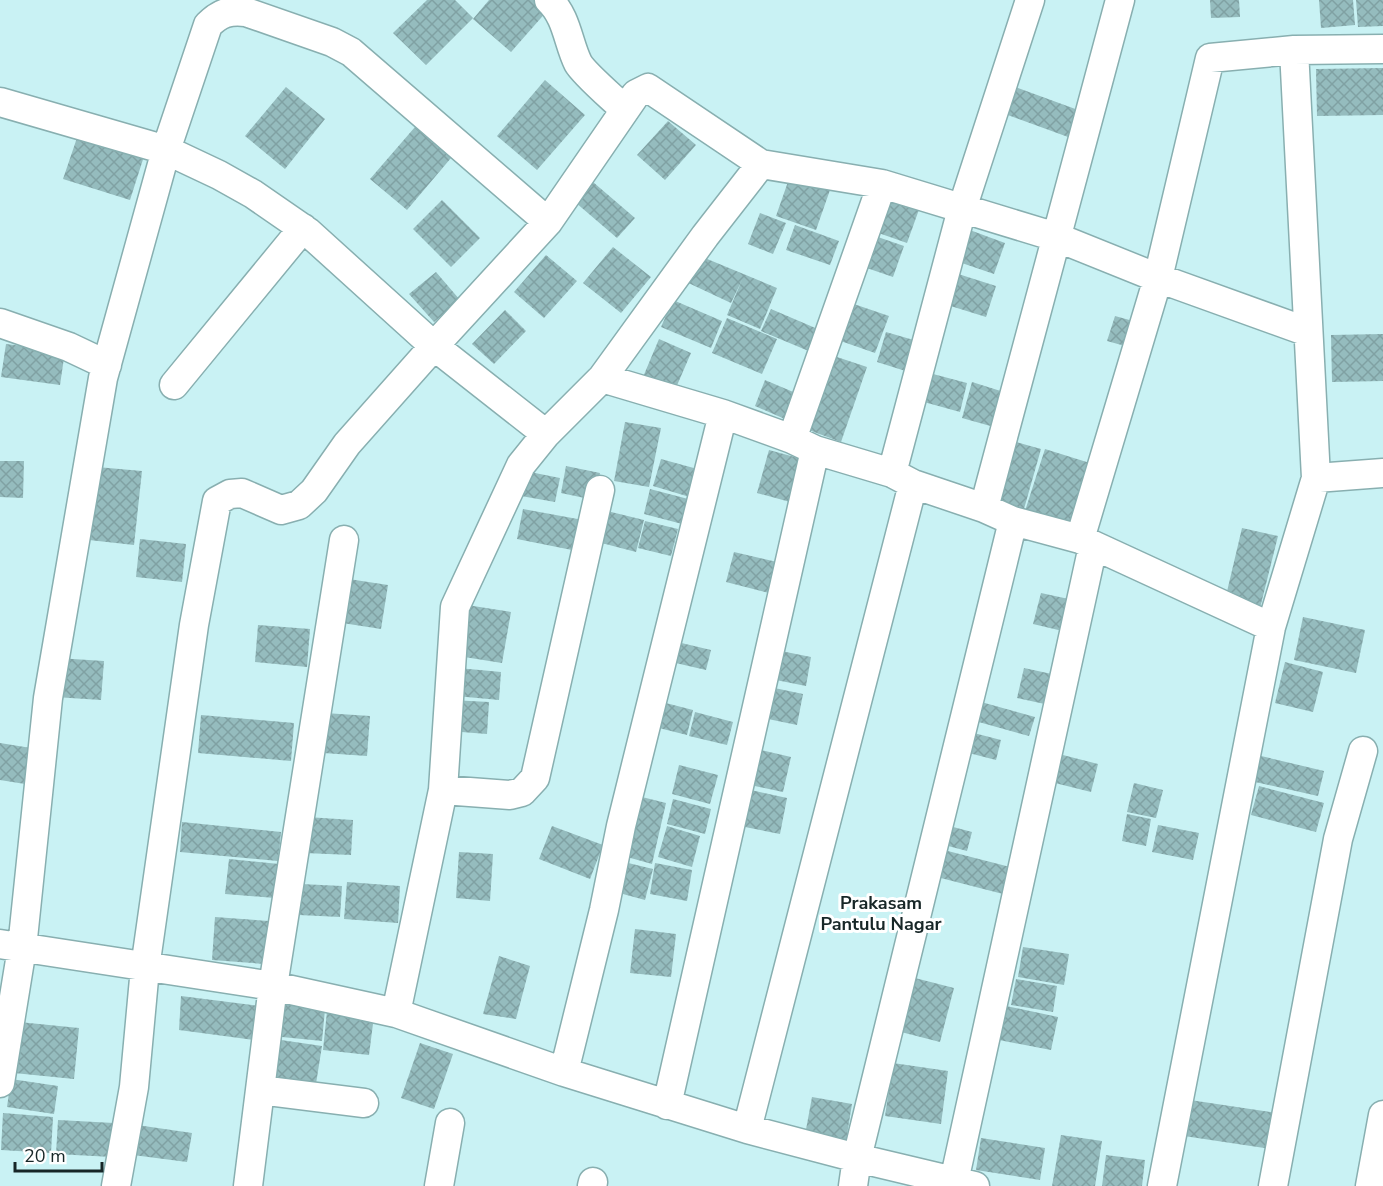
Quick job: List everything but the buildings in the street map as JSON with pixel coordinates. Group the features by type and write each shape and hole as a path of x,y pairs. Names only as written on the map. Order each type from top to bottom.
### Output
{"street":[{"path":"549,0 554,4 566,27 579,65 625,110"},
{"path":"747,1129 903,479 962,208 1030,0"},
{"path":"984,508 1120,0"},
{"path":"0,1083 11,946 48,698 106,365 166,150 208,25 220,8 246,12 332,42 351,52 548,222"},
{"path":"11,946 273,986 396,1013 564,1072 667,1105 747,1129 961,1185 1087,542 1158,278 1210,58 1294,50 1383,49"},
{"path":"1162,1186 1272,627 1316,478 1294,50"},
{"path":"116,1186 134,1088 145,968 194,625 217,501 230,494 242,493 281,510 299,505 314,491 347,444 548,222 636,94 648,88 761,164 882,184 962,208 1056,237 1158,278 1308,332"},
{"path":"0,102 166,150 253,194 303,228 434,346 546,434"},
{"path":"396,1013 442,790 455,607 521,465 546,434 602,378 705,236 761,164"},
{"path":"667,1105 804,444 882,184"},
{"path":"174,385 303,228"},
{"path":"0,323 69,346 106,365"},
{"path":"602,378 723,414 984,508 1013,521 1087,542 1272,627"},
{"path":"564,1072 604,910 621,826 723,414"},
{"path":"1316,478 1383,473"},
{"path":"442,790 510,795 522,792 535,778 600,490"},
{"path":"853,1186 857,1158 1013,521"},
{"path":"248,1186 273,986 344,540"},
{"path":"1273,1186 1338,838 1363,751"},
{"path":"260,1090 364,1103"},
{"path":"1370,1186 1383,1115"},
{"path":"439,1186 450,1123"}],"district":[{"name":"Prakasam Pantulu Nagar","path":"881,913"}]}
